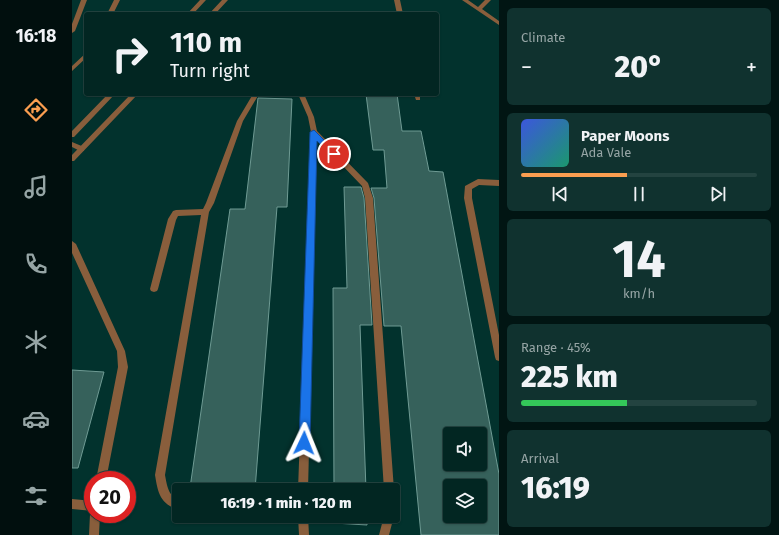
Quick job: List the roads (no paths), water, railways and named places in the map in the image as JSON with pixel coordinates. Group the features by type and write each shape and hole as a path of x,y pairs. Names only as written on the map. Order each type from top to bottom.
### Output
{"street":[{"path":"72,31 84,0"},
{"path":"111,12 117,0"},
{"path":"192,12 203,0"},
{"path":"215,12 225,0"},
{"path":"397,0 400,12"},
{"path":"465,0 499,23"},
{"path":"479,9 488,0"},
{"path":"72,69 84,57"},
{"path":"72,135 110,96"},
{"path":"72,159 133,96"},
{"path":"172,502 162,492 160,475 204,212 210,203 240,120 255,96"},
{"path":"302,96 311,117 314,132 303,483"},
{"path":"314,132 365,185 369,198 389,483"},
{"path":"72,144 82,149"},
{"path":"499,183 478,182 468,188 468,198 499,357"},
{"path":"154,289 172,219 176,212 204,212"},
{"path":"72,244 122,356 123,367 103,471"},
{"path":"72,504 84,505"},
{"path":"94,535 95,523"},
{"path":"303,523 304,535"},
{"path":"384,535 387,523"}]}
